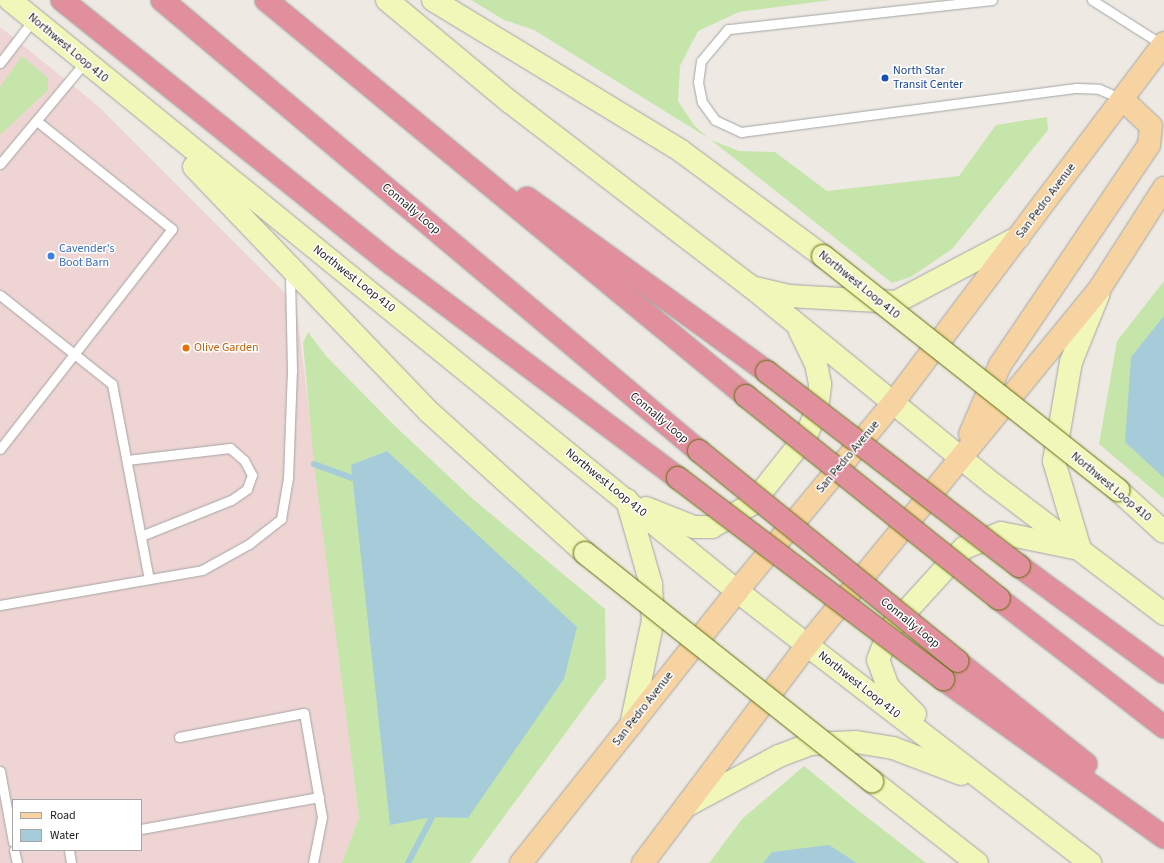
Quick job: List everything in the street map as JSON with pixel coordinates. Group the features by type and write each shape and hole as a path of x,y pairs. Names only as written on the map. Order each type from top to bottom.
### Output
{"highway":[{"path":"62,0 392,264 943,679 1164,836"},
{"name":"Connally Loop","path":"162,0 699,451 957,661 1164,826"},
{"path":"266,0 746,396 999,599 1164,727"},
{"path":"353,72 767,372 1019,566 1164,672"}],"main road":[{"name":"Northwest Loop 410","path":"10,0 126,96 737,591 1090,863"},
{"path":"387,0 510,102 750,286 960,457 1164,614"},
{"name":"Northwest Loop 410","path":"433,0 681,151 823,256 1118,490 1164,532"},
{"name":"San Pedro Avenue","path":"521,863 737,591 893,403 1021,236 1164,45"},
{"name":"Northwest Loop 410","path":"126,96 428,411 585,553 977,863"},
{"path":"960,457 1000,365 1149,145 1151,126 1123,100"},
{"path":"643,863 807,645 1100,288 1164,188"},
{"path":"750,286 789,296 896,302 942,281 1021,236"},
{"path":"1080,549 1054,461 1071,362 1100,288"},
{"path":"626,500 700,527 712,527 752,504 806,436 817,410 820,384 816,364 798,326"},
{"path":"626,500 651,584 653,620 631,725"},
{"path":"983,782 888,687 878,660 890,629 964,548 1001,533 1080,549"},
{"path":"686,806 779,756 810,744 856,742 893,748 983,782"}],"lane":[{"path":"992,0 728,29 701,61 698,82 702,102 715,120 741,132 1076,88 1099,89 1123,100"},
{"path":"1092,0 1164,45"},
{"path":"0,63 33,20"},
{"path":"0,164 38,122 85,62"},
{"path":"0,449 172,229 38,122"},
{"path":"0,605 202,570 249,544 281,519 288,478 292,371 290,268"},
{"path":"0,295 112,384 149,579"},
{"path":"127,460 230,448 244,460 252,475 247,489 231,500 141,536"},
{"path":"179,737 304,712 322,818 313,863"},
{"path":"0,771 2,792 12,837"},
{"path":"142,829 319,797"},
{"path":"15,851 17,863"},
{"path":"69,851 71,863"}],"shaded area":[{"path":"0,27 97,105 296,304 359,818 342,863 0,863"}],"green space":[{"path":"471,0 831,0 739,12 698,31 680,66 678,101 694,125 708,138 534,30 504,20"},
{"path":"22,56 48,78 48,90 0,135 0,87"},
{"path":"1047,117 1048,130 952,249 911,277 892,283 711,140 739,151 775,152 827,191 959,176 996,125"},
{"path":"1164,281 1164,499 1099,444 1117,341"},
{"path":"308,332 326,356 395,426 474,500 605,609 606,678 470,863 342,863 359,817 314,464 303,343"},
{"path":"804,766 926,863 709,863 742,819"}],"water":[{"path":"1164,316 1164,478 1125,442 1131,357"},
{"path":"387,451 577,627 564,679 468,818 432,817 390,825 351,465"},
{"path":"829,845 857,863 763,863 772,852"}],"waterway":[{"path":"314,464 352,478"},
{"path":"408,863 432,817"}],"place":[{"name":"North Star Transit Center","path":"885,78"},
{"name":"Cavender's Boot Barn","path":"51,256"},
{"name":"Olive Garden","path":"186,348"}]}
